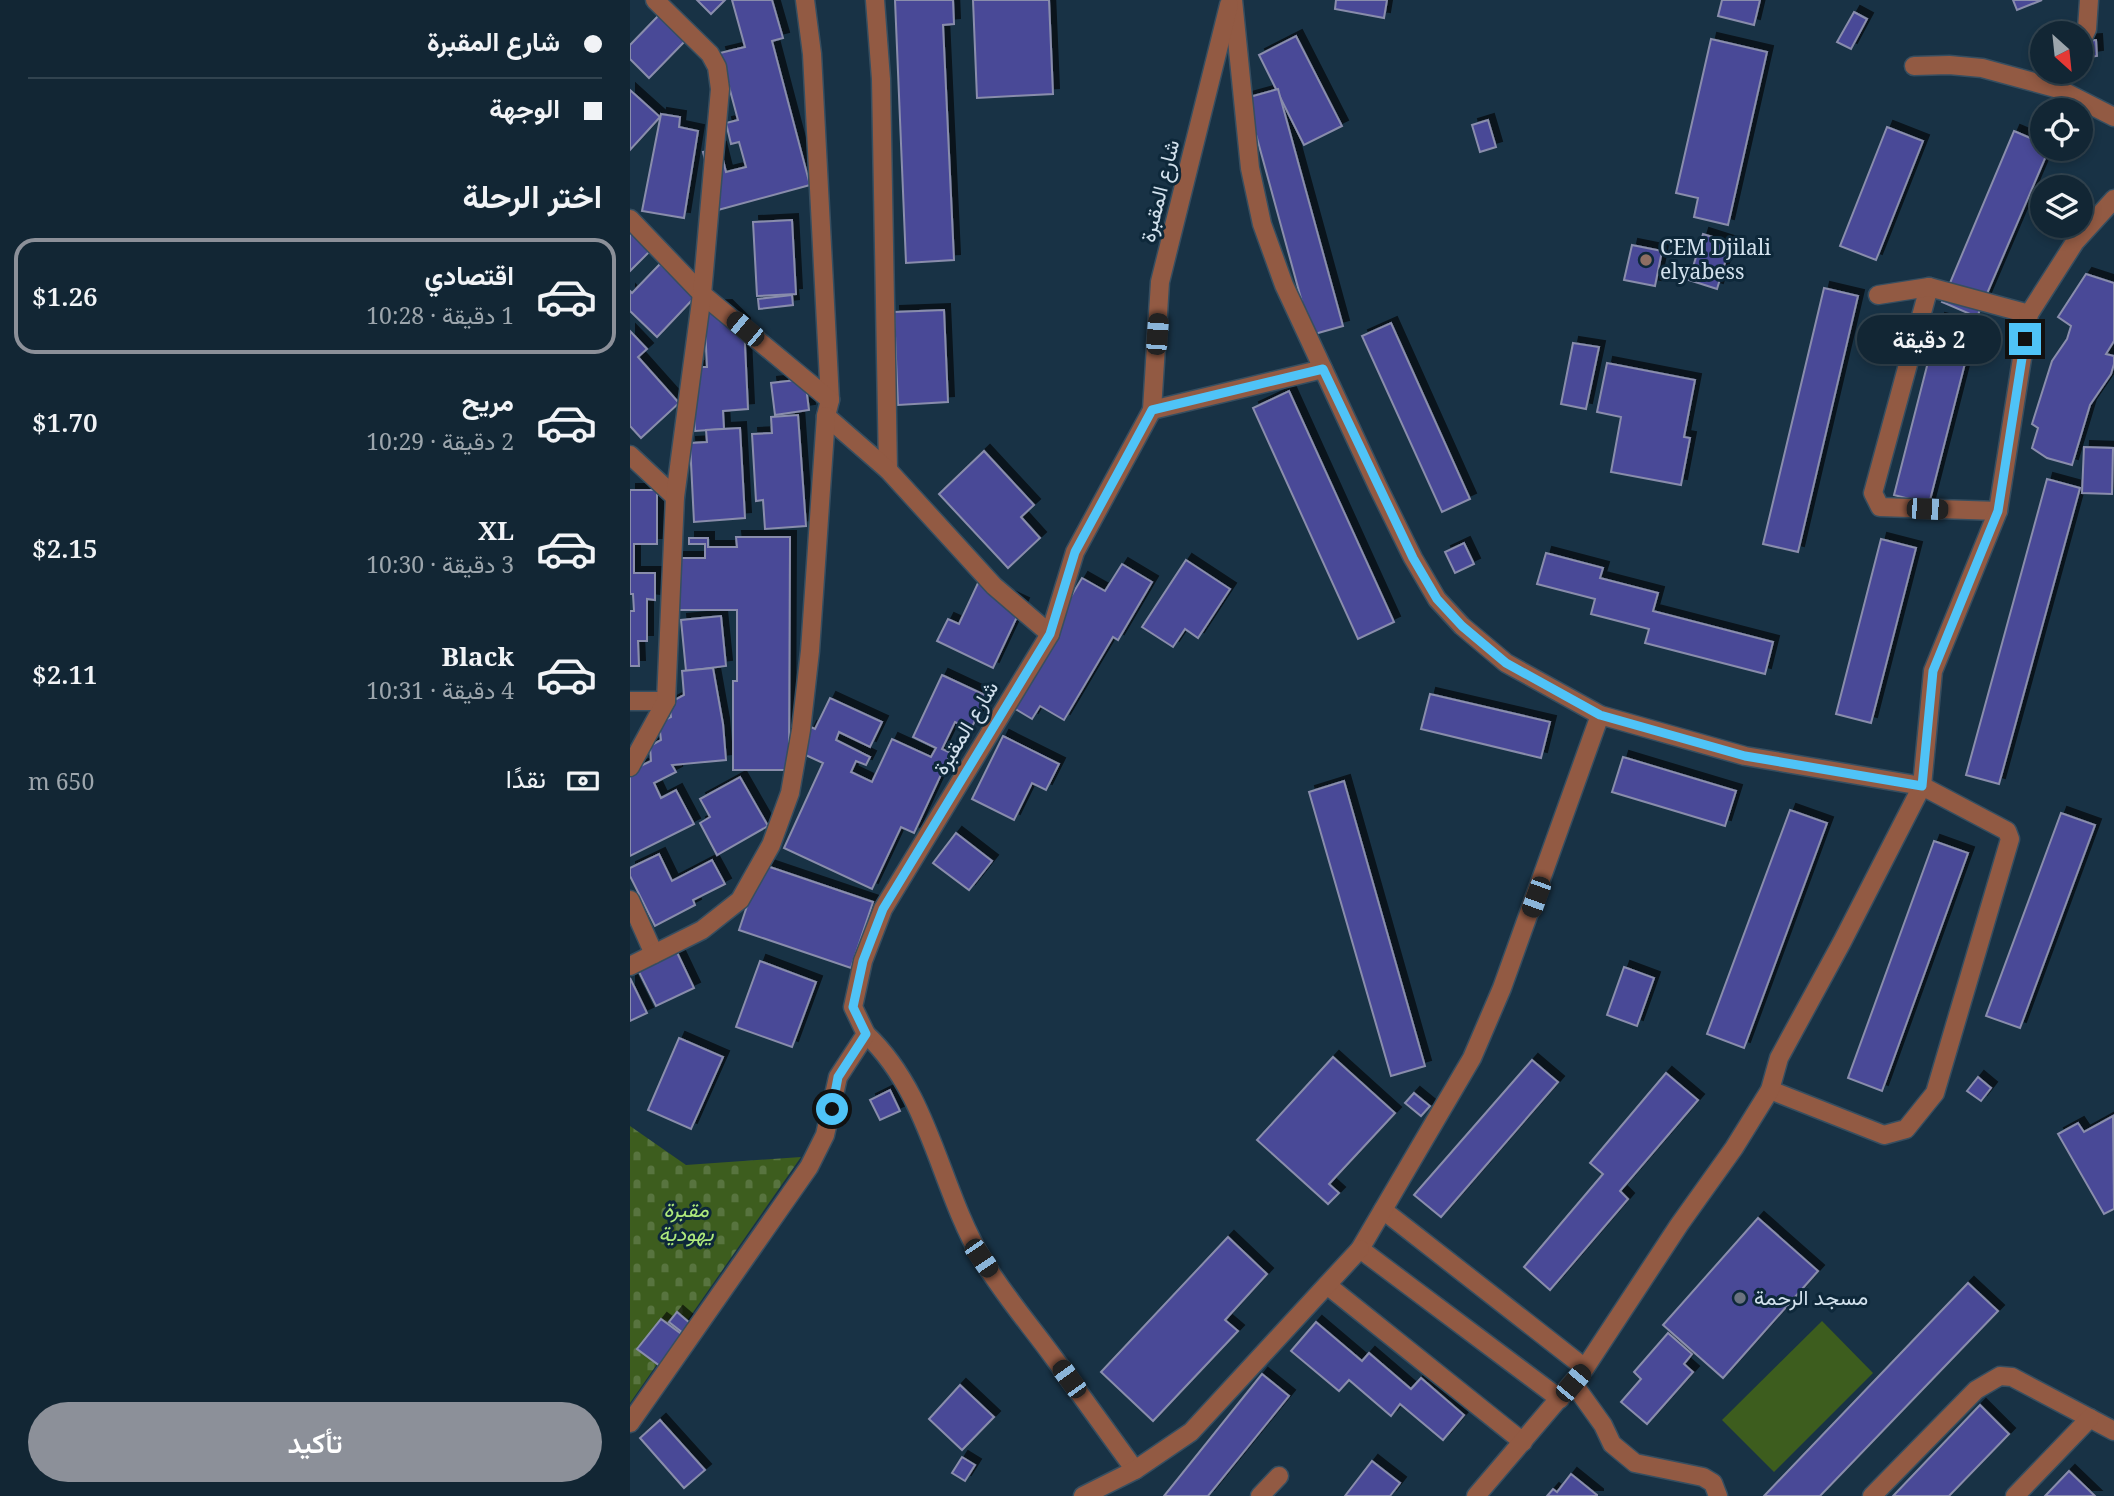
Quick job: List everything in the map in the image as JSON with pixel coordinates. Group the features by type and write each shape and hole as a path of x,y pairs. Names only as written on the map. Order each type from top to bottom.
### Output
{"street":[{"path":"630,767 666,701 675,497 702,294 720,89 717,67 710,54 655,0"},
{"path":"630,966 702,930 740,900 771,845 790,793 801,730 810,651 828,408 812,54 805,0"},
{"path":"875,0 881,79 888,470"},
{"path":"1232,0 1250,168 1262,224 1284,285 1407,546 1437,599 1462,626 1506,663 1600,715 1745,756 1922,786 2007,831 2010,839 1936,1093 1906,1129 1884,1135 1770,1090"},
{"name":"شارع المقبرة","path":"866,1034 853,1007 863,961 883,909 1050,634 1075,552 1152,410 1160,282 1232,0"},
{"path":"2088,21 2089,0"},
{"path":"1913,66 1982,68 2059,89 2114,117"},
{"path":"2059,89 2061,84"},
{"path":"1476,1496 1585,1368 1679,1225 1734,1148 1770,1090 1779,1058 1922,786 1933,671 1998,511 2029,314 2075,242 2114,200"},
{"path":"630,219 702,294 828,408 994,586 1050,634"},
{"path":"1878,295 1929,287 2029,314"},
{"path":"1929,287 1873,493 1881,507 1998,511"},
{"path":"1152,410 1323,369"},
{"path":"630,455 675,497"},
{"path":"630,701 666,701"},
{"path":"1083,1496 1110,1490 1191,1432 1360,1249 1472,1058 1502,988 1600,715"},
{"path":"630,900 654,954"},
{"path":"630,1423 809,1167 825,1135 838,1077 866,1034 901,1074 917,1105 949,1188 981,1258 1135,1470"},
{"path":"1383,1209 1585,1368"},
{"path":"1360,1249 1560,1399"},
{"path":"1327,1285 1523,1442"},
{"path":"1872,1496 1976,1390 2000,1376 2012,1377 2114,1431"},
{"path":"1573,1383 1603,1425 1612,1444 1635,1463 1703,1477 1713,1483 1718,1496"},
{"path":"2015,1496 2090,1418"},
{"path":"1260,1496 1279,1476"}],"green space":[{"name":"مقبرة يهودية","path":"630,1126 686,1165 801,1157 630,1403"},
{"path":"1822,1321 1873,1373 1774,1472 1722,1420"}],"building":[{"path":"697,0 725,0 711,14"},
{"path":"732,0 772,0 783,38 772,41 810,185 718,210 703,152 720,148 726,172 746,167 739,142 731,144 726,123 738,120 720,53 745,47"},
{"path":"895,0 953,0 954,24 943,25 954,260 906,263"},
{"path":"973,0 1049,0 1053,94 977,98"},
{"path":"1336,0 1387,0 1384,18 1335,9"},
{"path":"1722,0 1760,0 1754,25 1718,16"},
{"path":"2013,0 2042,0 2017,10"},
{"path":"1854,12 1867,19 1851,49 1837,42"},
{"path":"661,13 687,39 649,78 630,59 630,45"},
{"path":"1296,36 1342,126 1304,145 1259,55"},
{"path":"1711,39 1767,52 1728,225 1694,217 1698,198 1676,193"},
{"path":"2093,40 2096,40 2097,56 2093,57"},
{"path":"1278,89 1343,326 1311,335 1246,98"},
{"path":"630,90 660,117 630,150"},
{"path":"661,114 680,117 679,127 698,131 684,218 642,211"},
{"path":"1488,120 1496,147 1480,152 1472,125"},
{"path":"1887,127 1923,141 1876,260 1840,246"},
{"path":"2014,131 2030,138 2030,161 2044,161 2038,175 2030,175 2030,193 1977,317 1942,302"},
{"path":"792,220 796,294 757,296 753,222"},
{"path":"630,227 652,249 630,271"},
{"path":"1703,234 1731,243 1717,289 1689,280"},
{"path":"1632,245 1662,251 1655,286 1624,280"},
{"path":"660,264 695,297 657,337 630,311 630,291 632,293"},
{"path":"2086,274 2114,283 2114,341 2106,354 2114,356 2114,364 2111,374 2090,405 2072,465 2047,458 2032,448 2038,428 2032,424 2052,361 2067,339 2071,326 2058,317"},
{"path":"1824,288 1858,296 1798,552 1763,544"},
{"path":"792,295 793,305 759,309 758,299"},
{"path":"726,306 744,324 748,409 723,411 724,429 695,431 691,367 707,367 704,307"},
{"path":"944,310 948,402 898,405 894,312"},
{"path":"1939,319 1974,328 1929,504 1894,495"},
{"path":"1391,323 1470,499 1442,512 1362,336"},
{"path":"630,331 647,349 638,357 679,403 641,438 630,426"},
{"path":"1573,343 1599,347 1586,409 1561,404"},
{"path":"1607,363 1695,380 1684,437 1690,438 1681,485 1611,472 1621,417 1597,412"},
{"path":"805,379 809,410 775,415 771,383"},
{"path":"1289,391 1394,622 1358,639 1253,408"},
{"path":"798,415 806,526 765,529 763,500 756,501 752,434 772,433 771,417"},
{"path":"740,428 745,518 694,522 690,443 707,442 706,430"},
{"path":"2084,447 2113,448 2112,494 2082,493"},
{"path":"984,451 1034,505 1021,517 1040,538 1008,568 939,494"},
{"path":"2047,479 2080,488 1999,784 1966,775"},
{"path":"630,490 657,490 657,544 634,544 634,573 655,573 655,600 647,599 647,641 638,641 639,666 630,666 630,611 634,611 633,594 630,594"},
{"path":"736,537 790,537 789,770 733,770 733,681 737,681 737,610 677,610 677,558 705,558 705,544 689,544 689,538 708,538 708,547 737,547"},
{"path":"1881,539 1916,548 1871,723 1836,714"},
{"path":"1464,543 1474,564 1455,573 1445,552"},
{"path":"1546,553 1603,568 1600,578 1658,593 1653,611 1773,642 1765,674 1645,643 1649,629 1591,614 1595,599 1537,584"},
{"path":"1186,560 1230,589 1198,638 1185,629 1173,647 1142,627"},
{"path":"1122,564 1152,582 1118,640 1113,637 1064,720 1040,706 1032,719 1007,704 1082,578 1105,591"},
{"path":"978,583 1023,604 993,668 937,641 948,619 959,624"},
{"path":"721,616 726,666 686,671 681,620"},
{"path":"713,668 726,760 672,765 676,772 654,783 661,798 676,790 694,824 630,856 630,771 651,761 650,746 661,740 659,723 671,717 669,703 684,695 682,671"},
{"path":"942,675 987,696 971,729 955,722 942,749 951,753 914,833 901,827 872,889 784,848 823,763 799,752 811,727 815,729 830,698 882,722 870,747 839,732 836,740 870,757 866,765 856,761 851,772 872,782 892,739 931,757 936,748 913,737"},
{"path":"1430,694 1550,722 1541,758 1421,729"},
{"path":"1003,736 1059,764 1046,790 1032,783 1014,820 972,799"},
{"path":"1623,757 1736,791 1725,826 1612,792"},
{"path":"740,777 768,826 717,855 700,823 710,817 700,799"},
{"path":"1344,781 1425,1066 1391,1076 1309,792"},
{"path":"1790,810 1827,823 1744,1048 1707,1034"},
{"path":"2061,813 2095,825 2020,1028 1986,1016"},
{"path":"956,833 992,861 969,890 933,863"},
{"path":"1934,841 1968,853 1882,1091 1848,1078"},
{"path":"659,854 672,881 712,860 725,884 693,900 695,905 655,926 630,876 630,868"},
{"path":"761,864 873,902 851,968 739,930"},
{"path":"673,944 694,988 656,1006 634,962"},
{"path":"760,961 816,982 792,1047 736,1027"},
{"path":"1624,967 1654,978 1637,1026 1607,1015"},
{"path":"630,978 647,1013 630,1021"},
{"path":"679,1038 723,1057 691,1129 648,1110"},
{"path":"1333,1057 1395,1113 1329,1184 1339,1193 1328,1204 1257,1140"},
{"path":"1532,1060 1558,1082 1441,1217 1414,1195"},
{"path":"1666,1073 1698,1100 1620,1191 1628,1199 1550,1290 1524,1267 1603,1174 1590,1163"},
{"path":"1978,1077 1991,1088 1981,1101 1967,1091"},
{"path":"890,1090 900,1111 880,1120 870,1100"},
{"path":"1414,1093 1430,1106 1421,1116 1405,1103"},
{"path":"2113,1116 2114,1209 2104,1214 2058,1134 2078,1123 2084,1132"},
{"name":"مسجد الرحمة","path":"1758,1218 1818,1271 1723,1378 1663,1325"},
{"path":"1228,1237 1267,1274 1225,1320 1238,1331 1153,1421 1101,1372"},
{"path":"1968,1283 1998,1311 1820,1496 1764,1496"},
{"path":"677,1312 691,1324 683,1333 669,1322"},
{"path":"661,1319 684,1336 660,1366 637,1349"},
{"path":"1316,1322 1362,1361 1369,1353 1411,1389 1421,1378 1464,1415 1443,1440 1400,1404 1391,1416 1349,1380 1339,1391 1291,1351"},
{"path":"1668,1333 1692,1354 1684,1364 1693,1372 1647,1424 1621,1402 1641,1379 1634,1372"},
{"path":"1262,1374 1289,1396 1208,1496 1164,1496"},
{"path":"960,1385 994,1417 962,1450 929,1419"},
{"path":"1980,1405 2009,1434 1949,1496 1893,1496"},
{"path":"660,1420 705,1470 684,1488 640,1438"},
{"path":"962,1457 975,1465 965,1481 952,1473"},
{"path":"1372,1461 1400,1483 1390,1496 1345,1496"},
{"path":"2069,1471 2095,1496 2045,1496"},
{"path":"1571,1474 1597,1496 1547,1496 1553,1489 1557,1492"}],"place":[{"name":"CEM Djilali elyabess","path":"1646,260"},
{"name":"مسجد الرحمة","path":"1740,1298"}],"route":[{"path":"832,1109 838,1077 866,1034 853,1007 863,961 883,909 1050,634 1075,552 1152,410 1323,369 1413,558 1437,599 1462,626 1506,663 1600,715 1745,756 1922,786 1933,671 1998,511 2025,339"}]}
